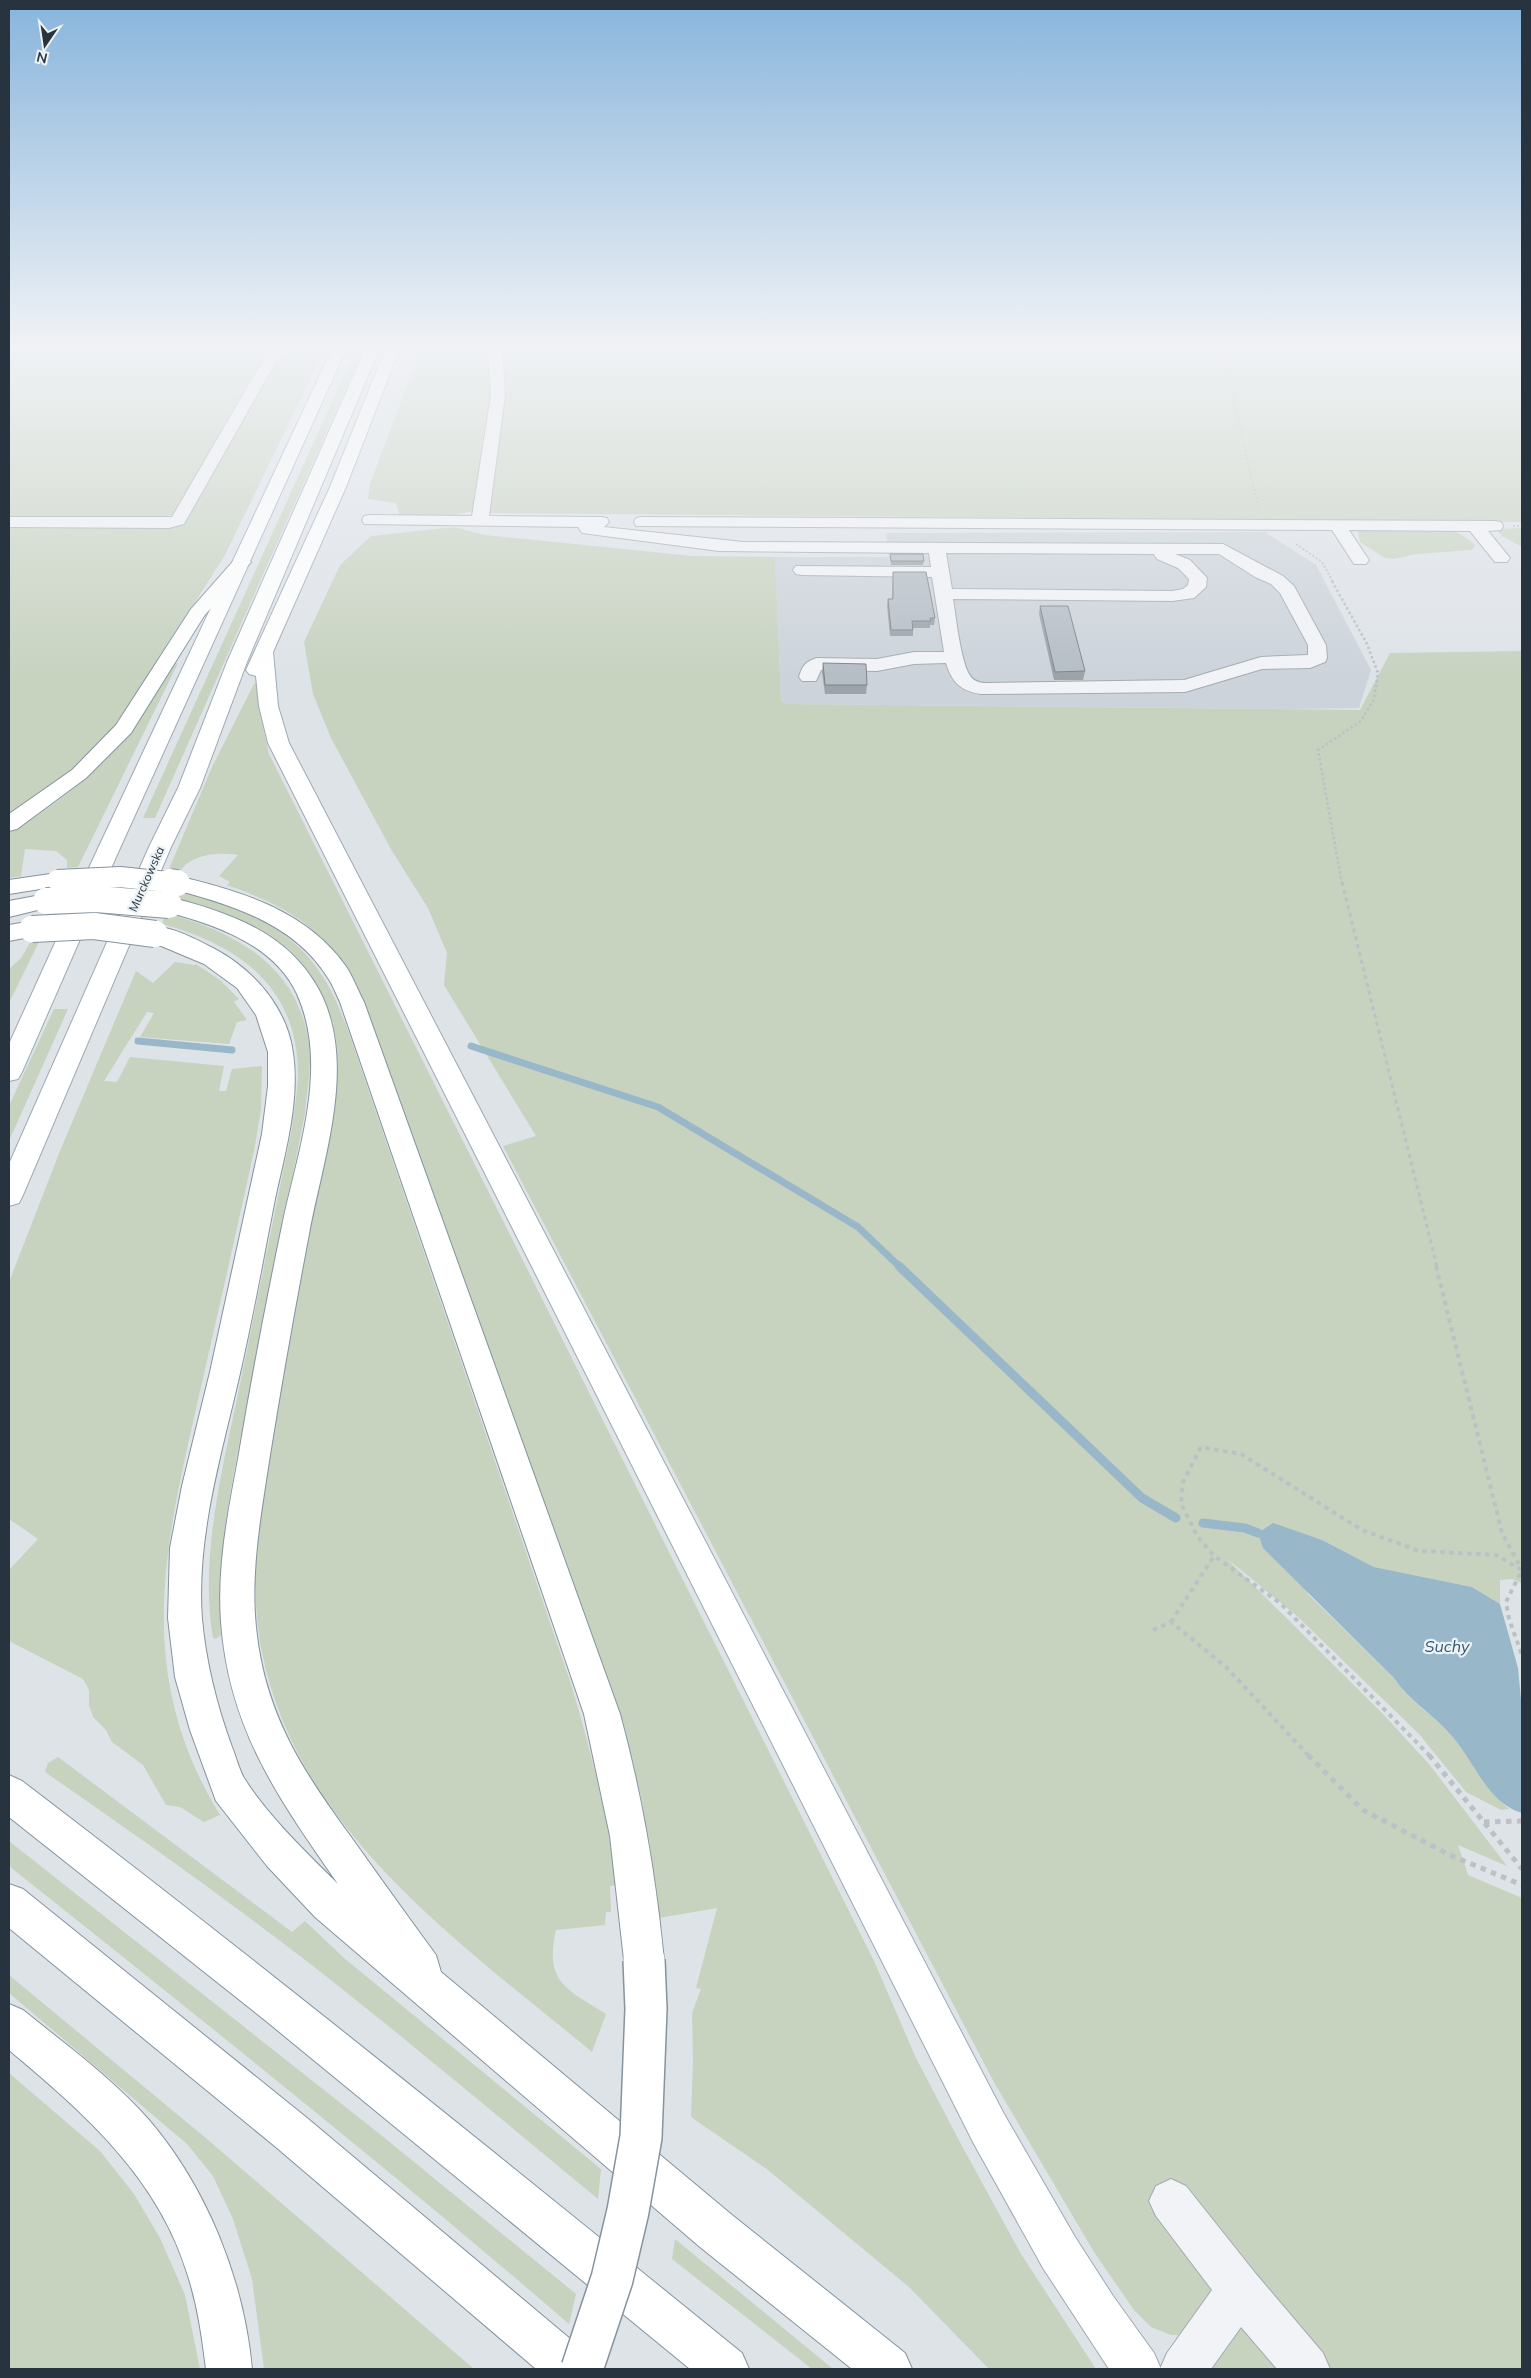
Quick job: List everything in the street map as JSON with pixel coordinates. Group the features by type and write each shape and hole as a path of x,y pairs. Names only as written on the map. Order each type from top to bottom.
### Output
{"main road":[{"path":"9,1072 105,857 290,456"},
{"name":"Murckowska","path":"9,1195 156,856 189,788 237,662 326,456"},
{"path":"189,788 265,654 351,456"},
{"path":"9,824 79,774 124,728 197,613 242,562"},
{"path":"265,654 265,681 269,714 284,756 989,2129 1034,2210 1078,2281 1117,2343 1138,2369"},
{"path":"9,887 56,880 120,877 173,894 199,911 240,927 275,950 303,983 316,1013 322,1044 318,1120 270,1355 240,1550 238,1618 246,1670 261,1724 283,1771 311,1814 447,2004"},
{"path":"9,908 46,902 173,894 233,897 260,908 288,924 324,956 338,974 352,1002 602,1714 614,1757 632,1848 644,1960 646,2009 641,2137 628,2211 612,2279 582,2369"},
{"path":"9,933 32,929 94,926 155,934 207,953 236,973 264,1005 273,1023 281,1055 280,1100 225,1372 198,1486 187,1548 185,1618 193,1677 208,1730 229,1788 280,1853 329,1903 716,2231 889,2369"},
{"path":"9,1794 342,2054 726,2369"},
{"path":"9,1903 147,2013 440,2255 571,2369"},
{"path":"9,2024 69,2074 133,2135 174,2192 201,2246 221,2308 229,2369"}],"lane":[{"path":"9,522 169,523 178,520 215,456"},
{"path":"480,520 489,456"},
{"path":"370,520 1263,523 1495,526"},
{"path":"584,522 588,529 604,532 719,546 937,549 1223,549 1261,573 1277,580 1288,590 1313,637 1319,653 1318,658 1310,662 1261,663 1185,686 994,689 968,685 961,678 955,657 937,549"},
{"path":"1336,524 1360,560"},
{"path":"1475,526 1501,558"},
{"path":"944,594 1172,596 1188,594 1197,587 1198,578 1184,564 1163,555 1160,549"},
{"path":"802,570 941,572"},
{"path":"809,677 811,668 817,664 877,665 914,658 955,657"},
{"path":"1171,2201 1240,2290 1307,2369"},
{"path":"1183,2369 1240,2290"}],"path":[{"path":"1247,456 1263,523 1322,562 1367,644 1378,673 1374,699 1360,721 1318,750 1343,887 1502,1533 1522,1570"},
{"path":"1522,1570 1496,1555 1419,1551 1362,1530 1241,1454 1202,1447 1183,1482 1181,1503 1197,1536 1214,1556 1280,1603 1422,1746 1522,1870"},
{"path":"1153,1630 1170,1622 1214,1556"},
{"path":"1522,1570 1506,1602 1509,1619 1522,1655"},
{"path":"1170,1622 1226,1667 1288,1735 1363,1810 1450,1855 1522,1885"},
{"path":"1484,1822 1522,1821"}],"shaded area":[{"path":"1265,532 1316,565 1371,670 1359,708 787,704 781,701 775,557 890,557 886,533"}],"green space":[{"path":"9,456 208,456 175,514 150,520 181,526 222,456 273,456 225,555 129,706 107,735 77,766 9,817"},
{"path":"308,456 316,456 155,818 143,818"},
{"path":"380,456 1522,456 1522,522 487,513 477,493 473,511 443,517 400,516 396,503 368,499 370,484"},
{"path":"1406,524 1437,527 1451,530 1464,536 1475,545 1472,550 1416,554 1394,559 1385,558 1360,542 1358,532 1362,525"},
{"path":"454,527 485,535 693,556 775,557 781,701 787,704 1360,710 1390,653 1522,651 1522,1583 1512,1579 1500,1580 1500,1604 1472,1587 1374,1567 1322,1540 1273,1524 1308,1594 1394,1678 1414,1701 1445,1728 1509,1809 1501,1810 1466,1792 1419,1734 1297,1616 1225,1557 1383,1714 1429,1764 1507,1866 1458,1845 1468,1875 1522,1898 1522,2369 1326,2369 1281,2315 1212,2286 1211,2297 1194,2326 1178,2335 1171,2335 1151,2327 1134,2310 1094,2252 995,2084 503,1146 536,1136 444,985 447,953 428,908 392,851 331,738 313,694 304,642 340,565 371,536"},
{"path":"1522,528 1522,547 1502,536 1496,529"},
{"path":"178,663 78,867 67,868 67,860 56,851 25,849 21,876 9,878 9,833 57,801 87,777 115,750 134,727 174,664"},
{"path":"257,682 260,714 269,754 874,1961 916,2058 1021,2254 1096,2369 989,2369 909,2287 768,2170 691,2117 692,2013 701,1989 696,1988 717,1908 659,1918 645,1823 624,1730 371,1022 359,994 346,971 333,951 317,934 300,920 279,907 227,885 230,882 219,876 238,855 207,855 192,860 180,871 169,869 212,767 254,684"},
{"path":"176,890 237,908 274,927 290,940 306,954 324,978 348,1030 571,1684 598,1783 617,1885 610,1886 611,1912 606,1912 605,1925 556,1930 553,1948 553,1962 556,1973 562,1982 580,1998 606,2014 592,2052 439,1925 391,1878 347,1828 310,1775 281,1716 262,1652 257,1619 256,1569 258,1520 335,1046 328,1013 316,986 300,963 281,944 258,929 232,916 173,898"},
{"path":"166,913 216,931 239,942 260,956 277,973 292,993 303,1017 310,1052 305,1113 228,1507 221,1570 221,1635 216,1639 213,1638 209,1608 209,1576 215,1513 226,1450 292,1128 298,1071 295,1041 287,1015 274,992 258,973 238,957 190,933 162,924"},
{"path":"39,942 9,1003 9,969 21,958 30,943"},
{"path":"175,962 196,964 220,980 239,999 234,1002 247,1020 237,1022 229,1044 140,1037 154,1013 147,1012 104,1081 117,1082 130,1057 224,1066 219,1091 226,1091 232,1069 262,1066 261,1109 254,1151 177,1499 168,1552 164,1604 166,1656 175,1708 192,1761 220,1815 204,1822 180,1807 166,1805 143,1765 112,1742 106,1730 93,1717 89,1705 89,1690 83,1679 9,1641 9,1570 38,1539 9,1519 9,1282 60,1151 136,971 153,983"},
{"path":"54,1009 68,1009 9,1141 9,1106"},
{"path":"58,1757 292,1932 305,1921 344,1958 601,2169 598,2199 438,2066 316,1969 190,1874 45,1772 48,1763"},
{"path":"9,1841 381,2135 576,2294 569,2324 361,2149 9,1866"},
{"path":"9,1975 207,2139 474,2369 264,2369 252,2279 233,2219 213,2176 187,2144 9,1993"},
{"path":"9,2073 100,2151 134,2194 160,2238 185,2295 200,2369 9,2369"},
{"path":"675,2239 833,2369 812,2369 672,2259"},
{"path":"1240,2325 1269,2335 1296,2369 1209,2369 1217,2346"}],"water":[{"name":"Suchy","path":"1273,1523 1322,1540 1374,1567 1472,1587 1500,1604 1518,1668 1522,1710 1522,1813 1510,1808 1490,1791 1459,1745 1444,1727 1407,1694 1394,1678 1263,1548 1258,1533"}],"building":[{"path":"890,554 923,554 924,561 891,561"},
{"path":"893,572 926,572 935,618 930,618 931,621 912,621 913,630 891,630 888,599 893,599"},
{"path":"1040,606 1068,606 1085,671 1055,672"},
{"path":"823,663 866,664 867,685 825,685"}],"waterway":[{"path":"138,1041 232,1050"},
{"path":"471,1046 658,1107 858,1227 900,1267"},
{"path":"899,1266 1142,1498 1176,1518"},
{"path":"1203,1523 1245,1528 1258,1533"}]}
